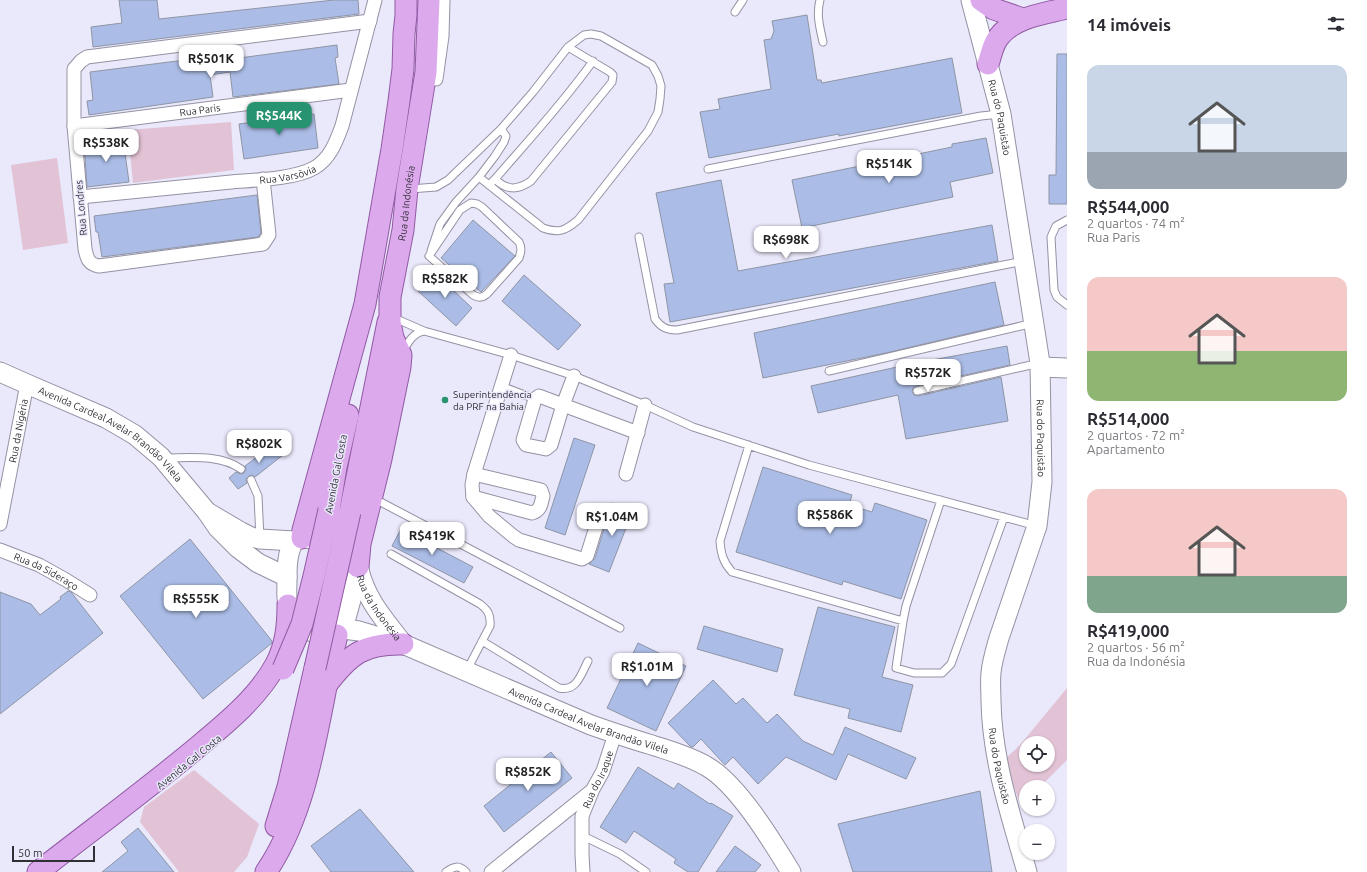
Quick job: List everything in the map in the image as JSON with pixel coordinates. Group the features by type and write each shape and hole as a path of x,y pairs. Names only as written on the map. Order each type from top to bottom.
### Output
{"main road":[{"path":"365,304 399,101 403,69 406,0"},
{"name":"Rua da Indonésia","path":"340,632 358,569 360,544 381,459 400,367 401,356 393,338 389,316 390,298 403,230 426,72 429,0"},
{"name":"Rua do Paquistão","path":"971,0 1000,114 1040,365 1042,482 1037,526 999,638 991,674 991,712 995,750 1001,779 1027,872"},
{"path":"981,0 994,9 1023,19"},
{"path":"988,64 997,39 1005,30 1023,19 1067,8"},
{"name":"Avenida Gal Costa","path":"124,805 153,791 192,762 248,713 274,684 283,669 304,617 329,510 336,467 356,382 365,328 365,304"},
{"name":"Avenida Gal Costa","path":"38,872 207,740 257,691 276,664 287,632 288,556 292,546 298,540 302,530 365,304"},
{"path":"256,872 270,844 280,816 288,786 350,512 389,316"},
{"path":"1040,365 1067,368"},
{"name":"Avenida Cardeal Avelar Brandão Vilela","path":"0,372 106,418 135,435 161,458 207,512 218,528 238,548 258,563 287,577"},
{"name":"Avenida Cardeal Avelar Brandão Vilela","path":"207,512 251,537 260,539 298,540"},
{"name":"Rua da Indonésia","path":"298,540 325,540 334,543 348,553 358,569 363,587 371,601 403,644"},
{"name":"Avenida Cardeal Avelar Brandão Vilela","path":"288,605 296,620 304,627 315,633 359,631 403,644 591,725 684,755 707,766 725,781 745,802 788,871"},
{"path":"266,872 274,861 288,834 302,794 326,686 340,632"},
{"path":"326,686 345,662 362,650 386,644 403,644"}],"street":[{"name":"Rua Varsōvia","path":"80,197 263,179 302,173 315,167 326,158 334,146 342,126 375,0"},
{"path":"436,79 442,36 443,0"},
{"name":"Rua Londres","path":"263,179 269,235 263,244 99,266 93,265 88,260 84,249 74,126 74,69 87,57 370,21"},
{"name":"Rua Paris","path":"74,126 351,90"},
{"path":"511,355 474,474 472,485 473,497 489,516 519,540 582,559 587,556 601,511"},
{"path":"574,376 563,405 551,445 546,449 529,446 524,443 522,440 535,399 539,396 563,405 638,433"},
{"name":"Rua da Nigéria","path":"0,524 27,384"},
{"path":"626,474 645,405"},
{"path":"473,497 532,513 537,512 540,508 543,496 541,490 474,474"},
{"name":"Rua da Sideraço","path":"0,550 39,565 90,595"},
{"name":"Rua do Iraque","path":"583,872 581,835 582,816 592,789 603,771 615,734"},
{"path":"491,872 592,789"}],"lane":[{"path":"735,12 743,0"},
{"path":"820,0 818,7 818,21 823,42"},
{"path":"408,189 436,187 444,183 501,129 533,92 568,47 584,35 591,34 601,36 652,65 658,76 660,86 658,112 648,131 578,220 569,227 561,231 552,231 543,228 479,177"},
{"path":"495,179 500,184 512,189 519,188 531,181 612,82 613,75 610,72 568,47"},
{"path":"489,185 538,130 593,61"},
{"path":"708,169 982,116 1000,114"},
{"path":"429,256 440,224 456,202 479,177 504,142 506,136 501,129"},
{"path":"472,203 482,207 519,242 521,247 519,258 487,294 478,298 473,296 429,256 460,210 472,203"},
{"path":"1067,220 1056,226 1051,237 1054,290 1058,297 1067,304"},
{"path":"639,237 655,320 660,326 668,330 684,329 1024,261"},
{"path":"389,316 424,331 511,355 574,376 693,426 809,465 1037,526"},
{"path":"829,371 1034,323"},
{"path":"401,356 407,344 414,336 418,332 424,331"},
{"path":"917,391 1040,365"},
{"path":"501,386 535,399"},
{"path":"749,445 720,541 721,554 728,568 732,572 903,621"},
{"path":"161,458 216,459 234,464 241,469"},
{"path":"251,480 258,496 260,539"},
{"path":"371,497 620,628"},
{"path":"941,500 906,606 903,621 896,668 914,673 942,673 951,664 1004,517"},
{"path":"391,554 488,609 491,617 490,626 466,672"},
{"path":"482,642 559,688 570,688 578,680 588,660"},
{"path":"581,835 620,854 646,872"},
{"path":"446,872 455,866 461,867 466,872"}],"shaded area":[{"path":"231,122 234,170 133,183 128,130"},
{"path":"57,158 68,243 23,250 11,165"},
{"path":"1067,688 1067,760 1055,772 1055,736 1027,736"},
{"path":"1019,746 1019,772 1055,772 1047,780 1019,780 1019,801 1004,760"},
{"path":"194,770 259,824 247,857 234,872 179,872 140,822 144,807"}],"building":[{"path":"119,0 157,0 159,19 334,0 358,0 359,14 93,47 91,27 122,23"},
{"path":"807,15 817,80 821,80 822,83 952,58 962,113 709,158 700,112 720,109 718,99 771,89 764,40 771,39 774,31 772,21"},
{"path":"337,45 338,57 335,58 339,84 233,97 230,72 210,75 213,97 89,115 87,101 93,100 90,72 209,57 209,62"},
{"path":"1057,54 1067,54 1067,204 1049,204 1049,175 1056,175"},
{"path":"314,114 318,148 244,159 239,124"},
{"path":"986,138 993,173 950,182 953,197 802,228 792,180 952,147 952,144"},
{"path":"123,139 129,182 87,187 84,143"},
{"path":"721,180 738,271 992,225 998,261 670,322 664,284 674,283 656,193"},
{"path":"257,195 261,233 258,237 102,257 94,216"},
{"path":"473,220 515,256 481,292 441,258"},
{"path":"435,273 472,308 456,326 418,291"},
{"path":"524,275 581,325 558,350 502,301"},
{"path":"995,282 1004,325 886,353 763,378 754,333"},
{"path":"1007,346 1010,365 916,386 913,388 912,392 914,395 918,396 1001,377 1008,421 906,439 898,395 818,413 811,386 906,365"},
{"path":"574,438 595,445 565,535 545,528"},
{"path":"279,440 288,451 255,477 252,475 249,476 246,479 247,483 238,489 229,478 236,472 241,474 244,473 246,469 245,466"},
{"path":"763,467 852,495 849,505 872,512 875,503 927,520 901,599 843,581 842,585 736,552"},
{"path":"611,503 633,510 609,572 589,564 595,558 609,513 608,508"},
{"path":"401,529 473,567 464,583 392,546"},
{"path":"190,539 272,641 272,643 203,699 120,596"},
{"path":"68,591 71,592 103,633 0,714 0,592 31,604 40,615 61,599 60,597"},
{"path":"818,607 895,627 882,677 913,685 901,732 848,718 850,709 794,695"},
{"path":"704,626 783,649 777,672 697,649"},
{"path":"638,643 686,666 656,731 607,708"},
{"path":"713,680 736,704 743,698 767,723 777,714 803,741 833,755 845,727 916,758 906,779 848,754 836,780 786,757 758,784 733,757 725,765 701,739 693,747 690,746 668,723"},
{"path":"551,752 572,778 504,832 484,806"},
{"path":"638,767 674,789 678,783 710,804 711,803 733,816 698,872 688,872 674,863 676,859 634,831 626,843 600,827"},
{"path":"980,791 992,872 853,872 838,824"},
{"path":"360,809 414,872 331,872 311,846"},
{"path":"138,828 174,872 102,872 128,851 121,842"},
{"path":"735,846 761,865 755,872 716,872"}],"place":[{"name":"Superintendência da PRF na Bahia","path":"445,400"}]}
